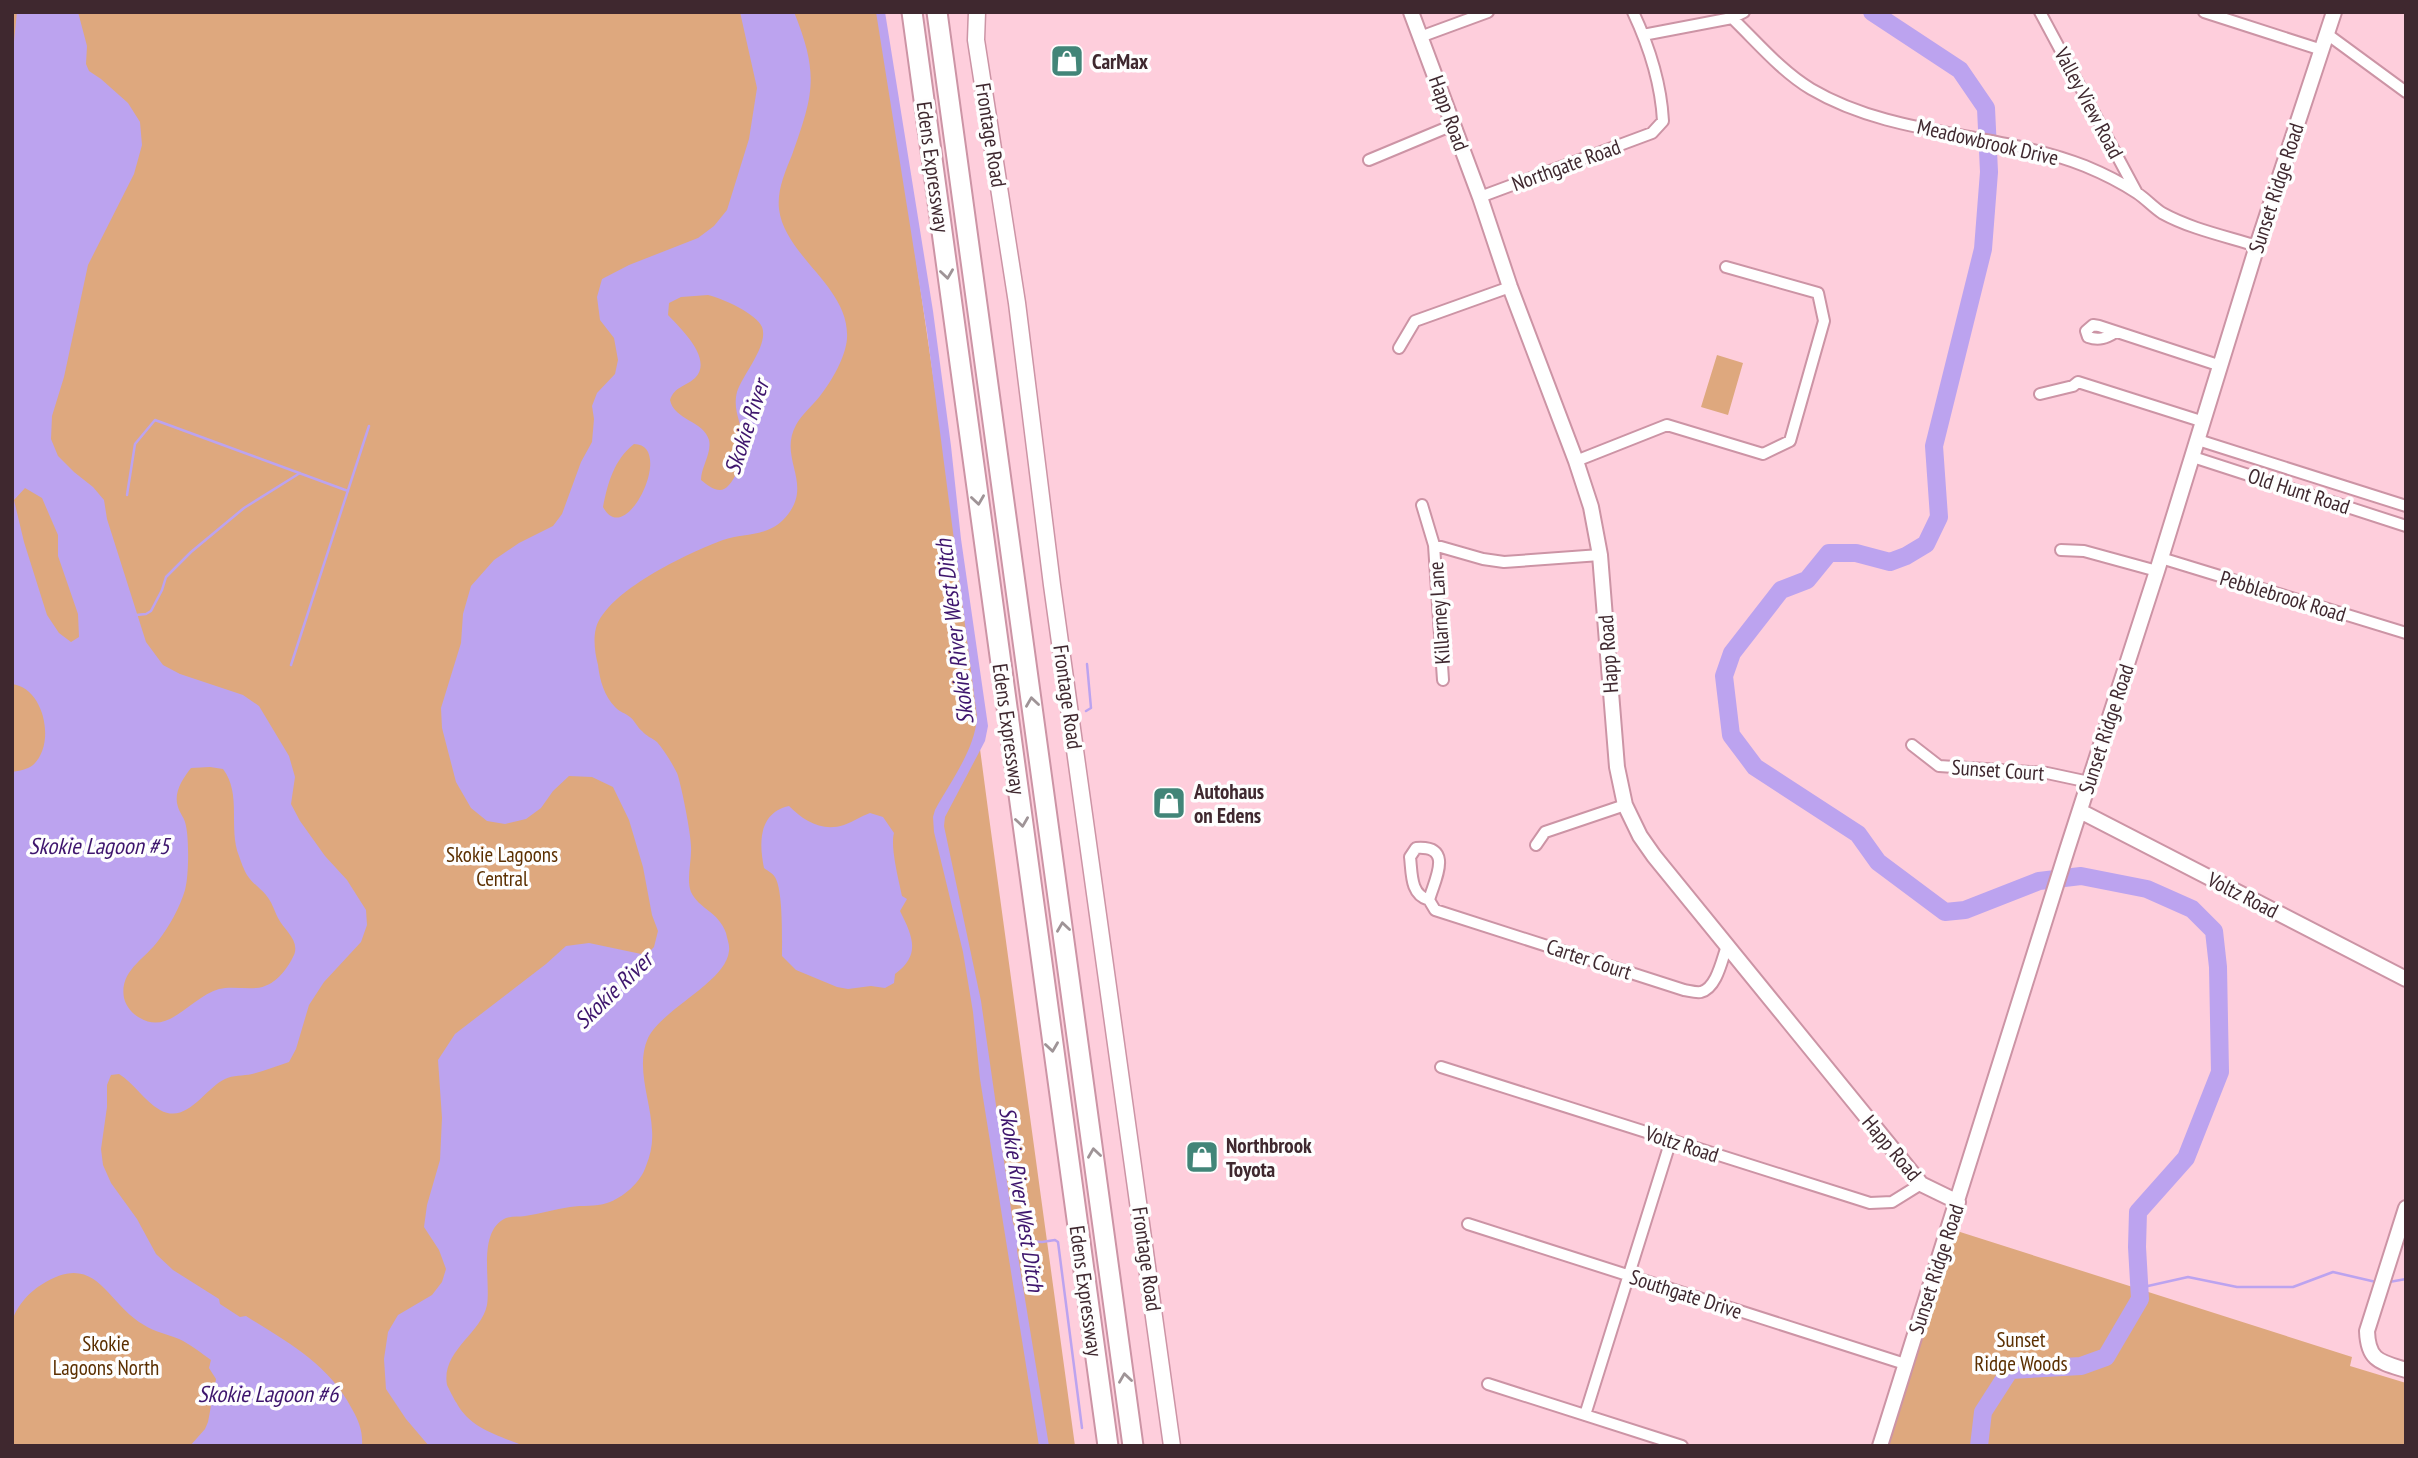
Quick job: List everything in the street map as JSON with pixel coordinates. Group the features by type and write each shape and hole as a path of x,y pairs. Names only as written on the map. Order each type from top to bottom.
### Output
{"highway":[{"name":"Edens Expressway","path":"909,12 918,59 1108,1446"},
{"name":"Edens Expressway","path":"939,12 1133,1446"}],"main road":[{"name":"Frontage Road","path":"977,12 976,40 1017,303 1052,585 1172,1446"}],"street":[{"name":"Happ Road","path":"1411,12 1591,507 1601,555 1617,767 1625,805 1640,836 1654,856 1921,1184 1958,1202"},
{"path":"1420,37 1488,12"},
{"path":"1633,12 1643,35 1732,18 1744,12"},
{"name":"Valley View Road","path":"2040,12 2137,193"},
{"path":"2204,12 2322,50"},
{"name":"Sunset Ridge Road","path":"1880,1446 2204,422 2257,246 2334,12"},
{"name":"Meadowbrook Drive","path":"1732,18 1781,66 1810,88 1850,108 1888,120 2053,155 2087,167 2137,193 2161,212 2188,225 2257,246"},
{"path":"2327,34 2406,92"},
{"name":"Northgate Road","path":"1480,197 1652,133 1663,121 1662,101 1643,35"},
{"path":"1369,160 1453,125"},
{"path":"1576,461 1667,425 1763,454 1790,441 1824,321 1818,293 1726,267"},
{"path":"1399,348 1415,321 1510,288"},
{"path":"2116,332 2221,366"},
{"path":"2040,394 2073,386 2078,382 2204,422"},
{"name":"Old Hunt Road","path":"2198,440 2406,506"},
{"name":"Old Hunt Road","path":"2193,457 2406,526"},
{"name":"Killarney Lane","path":"1422,505 1434,545 1443,680"},
{"name":"Killarney Lane","path":"1434,545 1504,562 1601,555"},
{"name":"Pebblebrook Road","path":"2061,550 2084,551 2159,565 2406,633"},
{"name":"Sunset Court","path":"1912,745 1939,766 2047,773 2089,782"},
{"path":"1536,845 1545,832 1625,805"},
{"name":"Voltz Road","path":"2080,811 2406,979"},
{"name":"Carter Court","path":"1429,900 1440,861 1435,853 1427,848 1416,848 1410,856 1415,891 1421,898 1429,900 1435,910 1699,993 1713,983 1727,946"},
{"name":"Voltz Road","path":"1441,1067 1870,1203 1892,1202 1921,1184"},
{"path":"1585,1415 1671,1140"},
{"path":"2406,1208 2367,1331 2368,1347 2372,1356 2382,1363 2406,1370"},
{"name":"Southgate Drive","path":"1468,1224 1905,1364"},
{"path":"1488,1384 1682,1446"}],"green space":[{"name":"Skokie Lagoons Central","path":"12,12 880,12 974,656 980,749 1075,1446 12,1446"},
{"path":"1717,355 1743,363 1728,415 1701,407"},
{"name":"Sunset Ridge Woods","path":"1957,1231 2352,1357 2350,1366 2406,1383 2406,1446 1888,1446"}],"water":[{"name":"Skokie Lagoon #5","path":"17,12 78,12 87,46 86,64 89,71 128,103 140,122 142,145 134,174 88,265 64,377 52,416 51,439 58,456 104,500 107,519 146,642 163,665 180,674 243,695 259,706 289,756 295,777 291,804 300,821 325,856 347,880 366,910 367,925 361,942 324,982 309,1005 296,1049 289,1062 225,1079 195,1104 179,1113 160,1110 119,1074 111,1075 107,1085 101,1149 103,1165 111,1183 137,1219 156,1254 173,1270 219,1299 220,1304 240,1317 246,1316 292,1345 331,1379 357,1418 362,1446 190,1446 208,1422 216,1379 209,1368 211,1360 183,1341 144,1325 88,1276 75,1273 60,1276 41,1285 23,1301 12,1323 12,772 33,765 40,756 45,732 44,718 39,706 23,688 12,684 12,61","holes":["25,488 42,498 58,535 58,556 78,614 79,637 71,642 59,633 47,615 24,542 14,500","191,768 223,769 229,779 234,800 236,845 240,858 251,881 270,900 293,940 294,955 284,972 269,985 219,989 199,999 171,1019 151,1022 137,1016 128,1007 124,998 125,980 134,966 153,948 180,903 186,884 188,849 185,823 177,802 178,791"]},
{"name":"Skokie River","path":"740,12 794,12 807,52 811,84 805,116 780,188 779,209 793,242 838,303 845,320 847,338 844,353 829,384 796,425 791,438 797,495 793,507 783,520 762,532 708,546 650,575 616,600 603,614 595,637 600,677 608,698 617,709 630,717 644,733 657,742 677,773 691,840 691,892 723,926 729,951 717,974 655,1027 648,1038 644,1049 643,1072 652,1143 644,1172 631,1189 603,1204 506,1218 497,1224 491,1234 487,1257 487,1305 477,1325 450,1362 447,1385 469,1419 486,1430 524,1446 429,1446 406,1419 386,1389 384,1359 388,1332 398,1315 432,1295 442,1282 446,1269 439,1250 424,1227 427,1205 440,1160 442,1118 438,1060 455,1034 566,946 589,943 646,955 654,947 658,931 629,820 613,787 592,777 569,776 553,791 541,808 526,819 505,824 487,821 471,808 456,782 442,728 441,708 461,643 463,614 471,586 494,560 519,543 553,526 562,514 581,462 592,442 592,406 597,393 615,374 618,360 614,338 600,320 597,297 602,279 629,265 698,238 714,226 727,210 749,139 757,88","holes":["708,295 746,312 759,322 763,334 759,351 737,392 737,412 744,445 742,457 734,479 725,489 720,490 701,480 709,450 706,434 677,412 670,400 677,389 695,378 700,370 700,362 693,344 668,315 669,303 681,297","634,444 646,449 650,460 649,476 634,506 623,516 613,517 603,507 607,489 621,457"]},
{"path":"876,12 885,12 933,311 961,539 988,726 985,741 945,817 944,826 981,1001 1013,1223 1018,1235 1027,1242 1018,1244 1017,1250 1049,1446 1039,1446 980,1079 963,952 934,832 935,810 967,754 977,717 927,332"},
{"path":"789,806 814,824 828,827 844,825 870,813 883,817 894,833 897,873 902,896 907,899 900,911 912,945 909,960 895,974 894,983 885,988 837,987 796,970 782,956 780,895 775,877 764,868 761,849 766,822 771,815"}],"waterway":[{"path":"1872,12 1960,70 1986,108 1989,172 1983,249 1934,446 1939,517 1926,544 1906,556 1890,562 1856,553 1829,553 1807,580 1781,590 1732,653 1724,676 1731,735 1755,767 1858,834 1878,862 1945,912 1965,910 2039,881 2081,876 2147,889 2192,909 2214,931 2218,967 2220,1072 2186,1158 2138,1212 2140,1299 2106,1357 2081,1366 2010,1370 1983,1412 1979,1446"},
{"path":"127,495 135,444 155,420 348,491"},
{"path":"291,665 369,426"},
{"path":"136,615 151,611 166,577 191,552 244,508 300,473"},
{"path":"1086,711 1091,708 1087,664"},
{"name":"Skokie River West Ditch","path":"1025,1241 1058,1242 1082,1428"},
{"path":"2139,1288 2188,1277 2237,1287 2293,1287 2333,1272 2376,1282"},
{"path":"2389,1282 2406,1279"}],"place":[{"name":"CarMax","path":"1067,61"},
{"name":"Autohaus on Edens","path":"1169,803"},
{"name":"Northbrook Toyota","path":"1202,1157"}],"park label":[{"name":"Skokie Lagoons North","path":"106,1355"}],"water label":[{"name":"Skokie Lagoon #6","path":"268,1393"}]}
